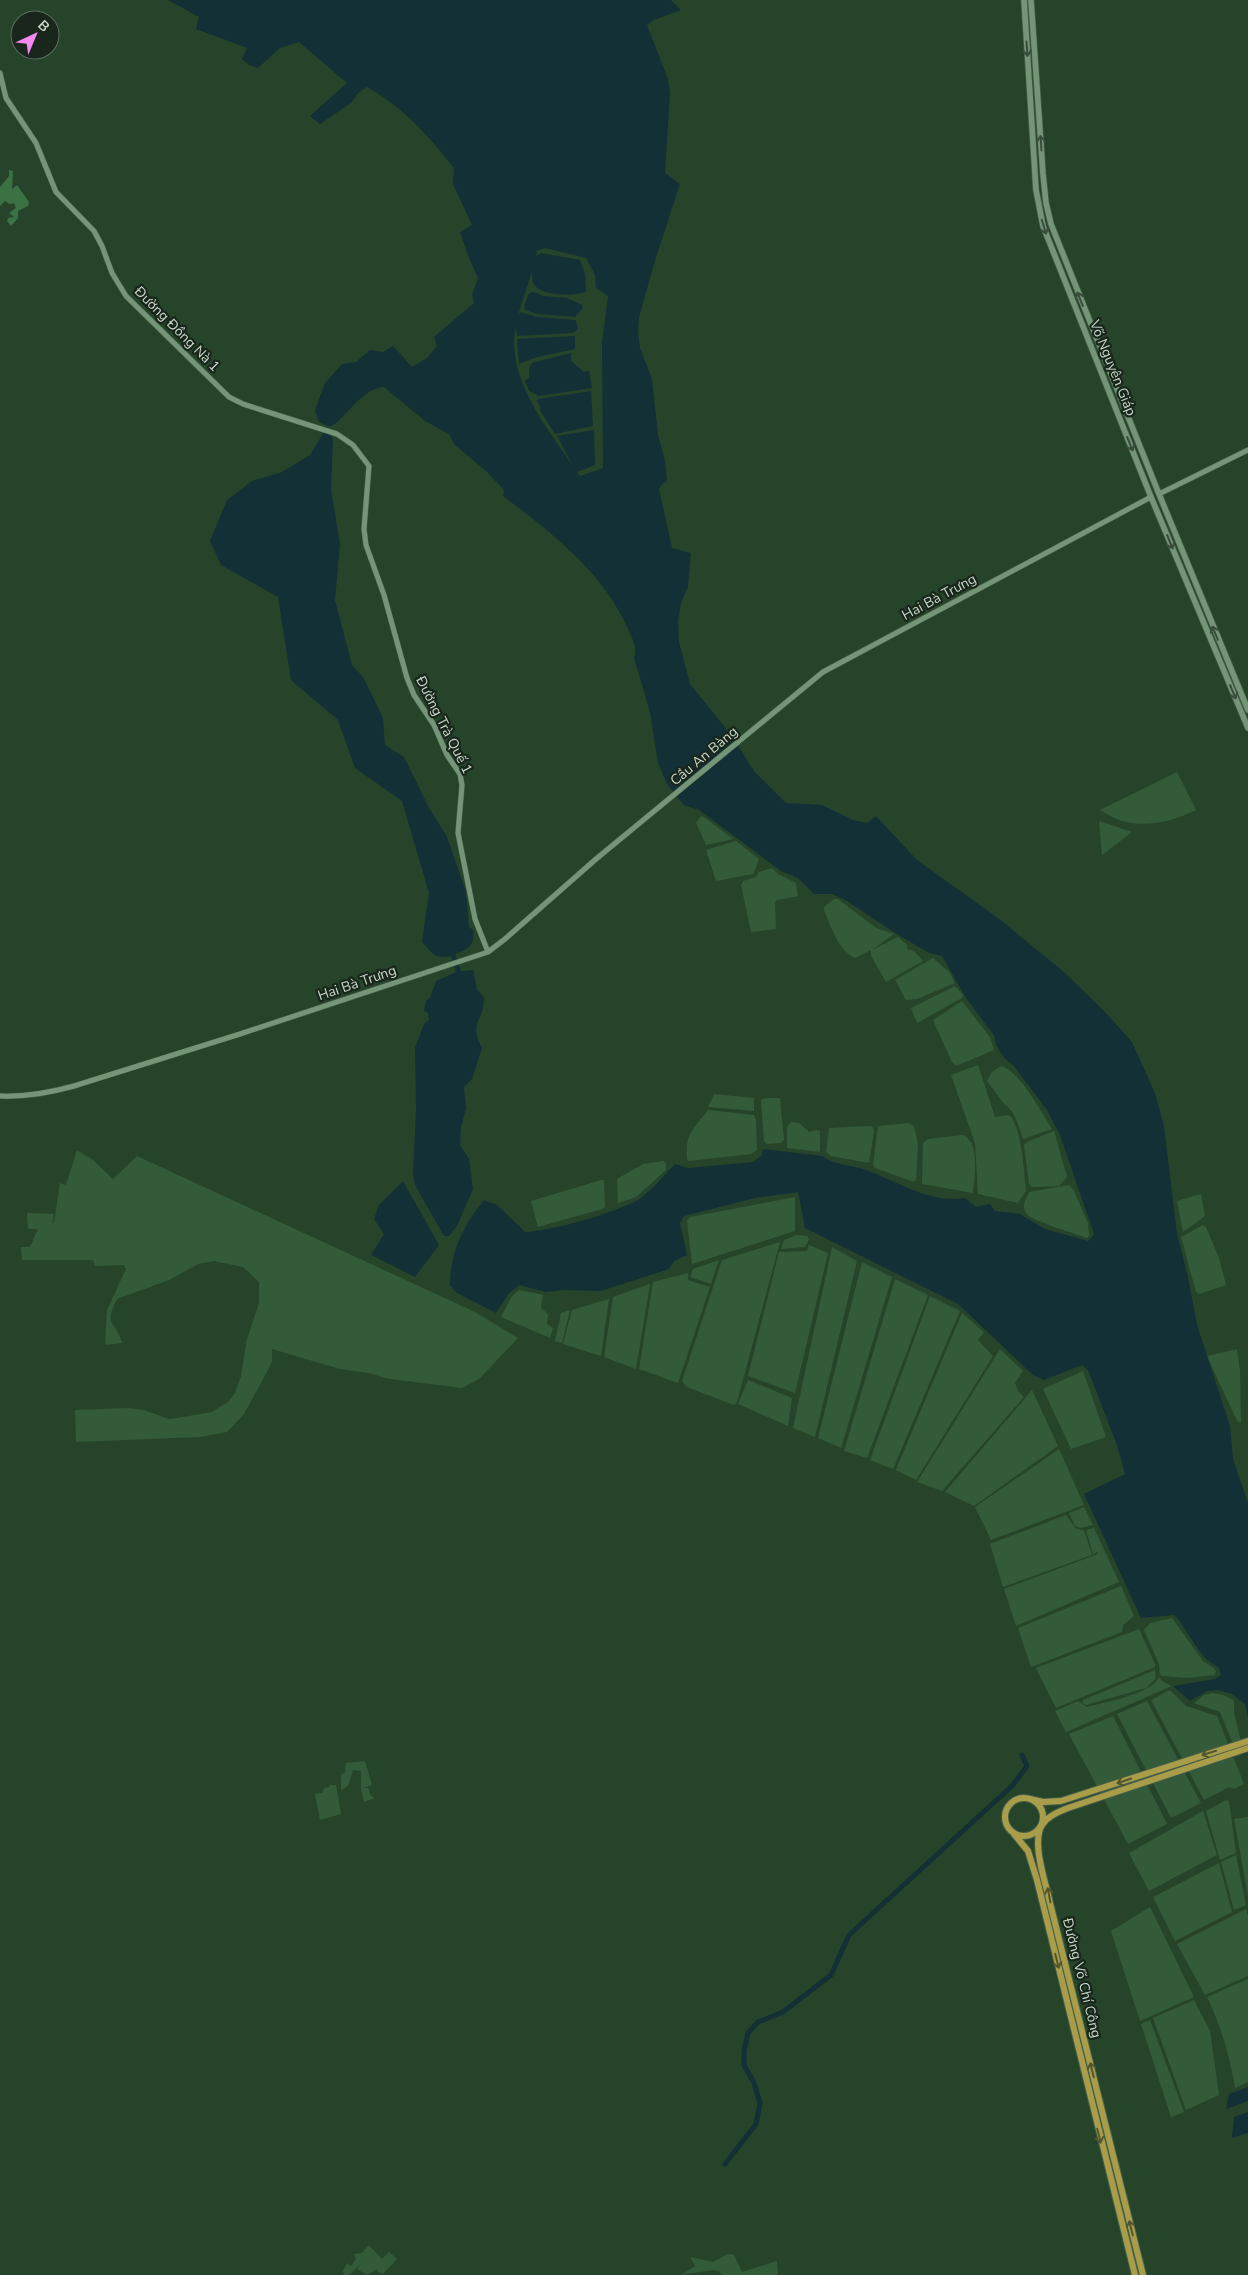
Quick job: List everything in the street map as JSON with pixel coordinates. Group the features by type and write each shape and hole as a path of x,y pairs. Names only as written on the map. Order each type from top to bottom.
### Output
{"main road":[{"name":"Võ Nguyên Giáp","path":"1024,0 1038,204 1048,240 1151,497 1248,728"},
{"name":"Võ Nguyên Giáp","path":"1031,0 1046,203 1056,240 1248,710"},
{"path":"1038,204 1046,203"},
{"path":"1151,497 1159,494"},
{"path":"1248,1741 1171,1768 1054,1814 1033,1834 1027,1836 1014,1834 1006,1823 1006,1812 1009,1806 1018,1799 1042,1802 1061,1801 1171,1768 1248,1748"},
{"path":"1030,1799 1040,1806 1042,1825"},
{"name":"Đường Võ Chí Công","path":"1042,1825 1038,1842 1041,1863 1143,2275"},
{"name":"Đường Võ Chí Công","path":"1014,1834 1028,1851 1037,1880 1135,2275"}],"street":[{"name":"Đường Đồng Nà 1","path":"0,73 6,98 36,143 56,192 94,231 116,279 133,303 229,397 243,404 337,434"},
{"name":"Đường Trà Quế 1","path":"337,434 353,445 369,466 364,522 366,545 384,596 407,678 414,694 434,725 448,755 460,774 462,785 458,833 475,918 488,952"},
{"path":"1159,494 1248,450"},
{"name":"Hai Bà Trưng","path":"748,733 813,679 834,665 1151,497"},
{"name":"Cầu An Bàng","path":"674,796 748,733"},
{"name":"Hai Bà Trưng","path":"0,1096 18,1097 48,1094 488,952 591,862 674,796"}],"green space":[{"path":"9,170 13,171 12,189 17,185 29,202 28,206 18,211 18,218 11,226 7,221 8,218 14,217 9,213 16,208 14,203 10,204 5,201 0,206 0,187 9,176"},
{"path":"1177,772 1196,810 1170,820 1141,824 1119,820 1100,810"},
{"path":"701,816 733,839 706,845 696,823"},
{"path":"1099,821 1132,832 1102,855"},
{"path":"736,841 759,859 753,874 716,881 706,850"},
{"path":"772,868 778,874 796,883 798,896 777,900 775,903 776,929 751,932 741,885 743,881 756,877 759,872"},
{"path":"834,899 838,899 876,928 894,934 872,950 898,937 907,945 907,949 914,951 923,961 886,982 871,956 871,950 855,958 844,950 840,944 832,931 824,910 824,907"},
{"path":"933,958 949,972 955,983 917,999 906,1000 895,980"},
{"path":"955,986 963,995 962,998 917,1023 911,1008"},
{"path":"962,1001 990,1037 994,1050 956,1066 952,1062 933,1020"},
{"path":"978,1065 995,1117 1009,1115 1013,1120 1020,1139 1026,1191 1018,1203 978,1194 975,1143 951,1075"},
{"path":"1001,1066 1008,1069 1022,1083 1052,1129 1023,1139 1011,1111 987,1081 992,1072"},
{"path":"714,1094 754,1098 754,1111 708,1107"},
{"path":"765,1098 780,1098 784,1140 781,1143 766,1144 764,1141 761,1100"},
{"path":"708,1110 754,1115 756,1120 757,1150 751,1154 689,1161 687,1159 687,1143 689,1137 694,1127"},
{"path":"791,1122 799,1123 809,1132 820,1131 820,1152 787,1148 787,1127"},
{"path":"909,1123 914,1126 918,1144 916,1180 914,1182 875,1168 873,1165 878,1126"},
{"path":"872,1126 874,1131 869,1163 831,1156 826,1152 829,1128"},
{"path":"1054,1131 1067,1177 1059,1186 1032,1187 1029,1184 1024,1145 1029,1141"},
{"path":"963,1135 969,1139 974,1153 973,1193 922,1184 923,1143 928,1139"},
{"path":"77,1150 93,1160 113,1179 137,1156 475,1312 518,1338 479,1379 462,1388 390,1379 368,1373 340,1369 272,1349 272,1362 261,1383 244,1414 227,1432 200,1437 76,1442 75,1410 127,1408 144,1410 169,1419 212,1412 228,1402 235,1393 241,1376 247,1339 259,1303 259,1282 243,1267 214,1261 198,1264 169,1280 117,1299 111,1319 122,1343 105,1345 107,1310 126,1269 124,1265 95,1266 93,1260 22,1260 21,1247 30,1247 38,1229 28,1229 27,1213 54,1214 53,1222 51,1222 54,1223 60,1183 66,1185"},
{"path":"664,1161 666,1170 636,1197 618,1203 617,1179 643,1164"},
{"path":"604,1180 605,1207 538,1227 531,1201"},
{"path":"1069,1185 1073,1189 1088,1223 1089,1236 1087,1238 1037,1220 1027,1214 1024,1209 1029,1192"},
{"path":"1201,1194 1205,1216 1183,1232 1177,1201"},
{"path":"795,1197 795,1231 692,1264 687,1221 690,1217"},
{"path":"1203,1225 1206,1227 1219,1258 1226,1285 1199,1294 1196,1292 1181,1237"},
{"path":"797,1235 807,1236 809,1239 805,1247 781,1249 784,1240"},
{"path":"780,1242 737,1402 734,1405 687,1387 682,1381 722,1260"},
{"path":"809,1245 828,1253 795,1393 748,1376 779,1252 807,1251"},
{"path":"832,1247 857,1261 815,1437 793,1428"},
{"path":"719,1260 711,1284 690,1277 693,1269"},
{"path":"862,1262 892,1277 841,1448 818,1438"},
{"path":"688,1273 688,1280 710,1287 678,1383 639,1369 653,1282"},
{"path":"895,1279 928,1295 867,1458 844,1451"},
{"path":"650,1284 636,1369 604,1357 613,1297"},
{"path":"519,1290 543,1295 541,1308 548,1314 547,1324 553,1328 550,1338 501,1317 512,1296"},
{"path":"930,1296 960,1311 893,1469 870,1460"},
{"path":"609,1299 601,1356 563,1344 572,1310"},
{"path":"570,1310 562,1343 555,1341 561,1313"},
{"path":"962,1313 984,1332 978,1340 993,1356 916,1480 896,1470"},
{"path":"1000,1349 1023,1371 1015,1383 1018,1391 1024,1397 942,1491 917,1482"},
{"path":"1237,1349 1240,1371 1241,1423 1237,1421 1207,1356"},
{"path":"1083,1371 1106,1437 1071,1449 1043,1389"},
{"path":"748,1380 792,1398 788,1426 738,1404"},
{"path":"1032,1390 1058,1446 974,1506 945,1492"},
{"path":"1059,1449 1084,1505 991,1540 975,1507"},
{"path":"1084,1507 1093,1525 1080,1528 1075,1526 1069,1513"},
{"path":"1066,1515 1076,1529 1084,1530 1092,1555 1003,1587 990,1544"},
{"path":"1094,1528 1119,1582 1016,1626 1004,1589 1098,1554 1098,1552 1093,1554 1086,1530"},
{"path":"1121,1586 1134,1616 1123,1625 1122,1632 1031,1667 1018,1628"},
{"path":"1172,1618 1203,1661 1214,1668 1216,1672 1214,1675 1187,1678 1162,1676 1160,1674 1159,1664 1144,1630 1150,1623"},
{"path":"1139,1629 1155,1667 1056,1708 1036,1668"},
{"path":"1155,1670 1156,1678 1146,1688 1086,1705 1082,1703 1083,1700"},
{"path":"1159,1677 1162,1681 1172,1686 1066,1732 1055,1711 1078,1701 1087,1707 1138,1693 1155,1683"},
{"path":"1170,1690 1186,1706 1217,1716 1244,1784 1234,1789 1229,1787 1204,1800 1151,1700"},
{"path":"1212,1693 1234,1700 1234,1713 1243,1750 1238,1757 1220,1712 1194,1703 1204,1695"},
{"path":"1147,1701 1201,1803 1171,1818 1117,1714"},
{"path":"1113,1716 1167,1824 1128,1844 1069,1734"},
{"path":"365,1761 372,1785 364,1788 368,1788 371,1796 375,1798 364,1802 361,1789 361,1771 353,1770 348,1786 341,1790 341,1775 345,1772 346,1763"},
{"path":"329,1785 336,1785 341,1814 320,1820 315,1794 322,1793 324,1788 329,1787"},
{"path":"1226,1800 1229,1801 1236,1853 1220,1860 1206,1811"},
{"path":"1203,1811 1217,1855 1149,1891 1129,1853"},
{"path":"1248,1817 1248,1896 1234,1819"},
{"path":"1236,1855 1246,1905 1234,1910 1221,1862"},
{"path":"1219,1863 1232,1912 1175,1941 1153,1897"},
{"path":"1150,1907 1194,1997 1140,2021 1111,1931"},
{"path":"1246,1909 1248,1916 1248,1976 1205,1995 1177,1944"},
{"path":"1248,1979 1248,2082 1235,2088 1224,2041 1207,1997"},
{"path":"1194,2000 1210,2031 1219,2095 1186,2110 1153,2018"},
{"path":"1150,2020 1184,2112 1171,2117 1141,2024"},
{"path":"369,2245 382,2259 389,2252 397,2259 383,2274 378,2272 377,2269 367,2275 357,2269 361,2264 349,2275 344,2275 343,2271 347,2263 351,2266 356,2259 354,2254 362,2253"},
{"path":"728,2254 734,2255 742,2272 777,2261 778,2275 722,2275 719,2271 713,2270 681,2275 695,2266 690,2257 713,2262"}],"water":[{"path":"168,0 671,0 681,10 654,20 647,25 668,79 670,93 665,173 680,184 656,257 639,317 638,331 640,348 652,379 658,435 665,460 667,482 663,483 659,489 672,548 691,553 688,587 681,603 678,621 679,642 690,684 732,736 754,771 786,803 822,805 853,820 867,823 876,816 917,860 998,918 1064,972 1105,1012 1132,1042 1155,1093 1164,1126 1177,1234 1188,1277 1197,1325 1230,1426 1233,1459 1248,1503 1248,1717 1245,1704 1232,1694 1218,1690 1207,1691 1190,1701 1173,1686 1215,1679 1221,1675 1219,1668 1206,1659 1174,1615 1141,1618 1084,1494 1125,1474 1117,1445 1088,1370 1082,1365 1044,1380 1033,1375 958,1304 805,1228 798,1192 755,1198 684,1216 680,1223 687,1255 674,1261 669,1269 601,1291 563,1290 546,1292 519,1285 509,1293 496,1313 457,1293 450,1286 452,1262 459,1240 484,1200 497,1205 525,1232 537,1231 596,1216 636,1201 651,1189 675,1164 688,1168 753,1162 762,1155 763,1149 822,1156 837,1163 866,1170 927,1195 939,1198 965,1198 976,1207 990,1204 995,1211 1020,1214 1045,1229 1088,1241 1094,1234 1060,1135 1047,1110 1014,1066 1005,1059 996,1045 994,1035 966,998 942,956 929,953 847,901 832,894 814,894 798,878 781,871 699,810 684,805 667,784 658,763 650,712 634,658 635,647 633,639 605,589 590,571 557,539 503,496 504,490 487,472 454,444 449,434 425,421 384,387 375,389 367,394 334,424 329,426 319,422 315,410 325,383 342,364 356,362 370,350 383,352 393,346 412,367 427,358 437,346 434,337 474,303 472,295 478,278 460,232 472,225 453,184 454,168 425,133 393,104 367,87 359,92 351,103 320,124 310,116 347,83 299,42 280,48 258,68 249,65 242,59 247,48 196,29 199,17","holes":["545,248 586,258 595,275 596,288 608,296 602,343 603,468 580,476 577,472 595,465 594,430 557,436 573,466 541,419 522,383 514,346 516,327 517,336 573,333 578,329 576,320 537,317 520,312 518,315 532,271 533,283 543,291 565,295 586,292 585,274 580,260 541,253 536,256 537,251"]},
{"path":"534,292 543,296 567,298 582,305 583,308 575,317 538,314 525,310 524,306 529,293"},
{"path":"575,336 575,349 537,357 519,364 517,339"},
{"path":"571,353 571,361 584,372 589,371 592,388 539,396 529,391 525,381 529,377 529,369 532,363"},
{"path":"591,391 593,426 555,434 541,412 538,399"},
{"path":"325,430 333,438 331,489 340,544 335,600 352,665 363,677 383,718 385,745 404,757 429,808 447,837 466,892 469,927 473,930 474,935 470,946 455,954 461,971 473,970 477,989 484,998 476,1027 478,1040 482,1048 472,1079 464,1087 466,1108 461,1128 460,1145 469,1159 473,1189 457,1226 449,1236 444,1236 415,1185 413,1173 416,1109 415,1048 424,1024 429,1020 428,1013 424,1011 426,1001 430,998 436,981 456,972 451,956 437,956 422,942 429,893 402,801 355,768 338,720 291,680 278,597 221,565 210,541 227,500 252,481 282,472 310,455"},
{"path":"403,1181 439,1245 415,1277 371,1255 384,1234 374,1219 379,1205"},
{"path":"1248,2087 1248,2101 1226,2109 1229,2094"},
{"path":"1248,2112 1248,2133 1232,2138 1234,2117"}],"waterway":[{"path":"725,2164 756,2124 760,2103 754,2083 744,2065 744,2051 748,2033 758,2022 783,2012 831,1975 849,1935 1012,1786 1027,1766 1022,1755"}]}
